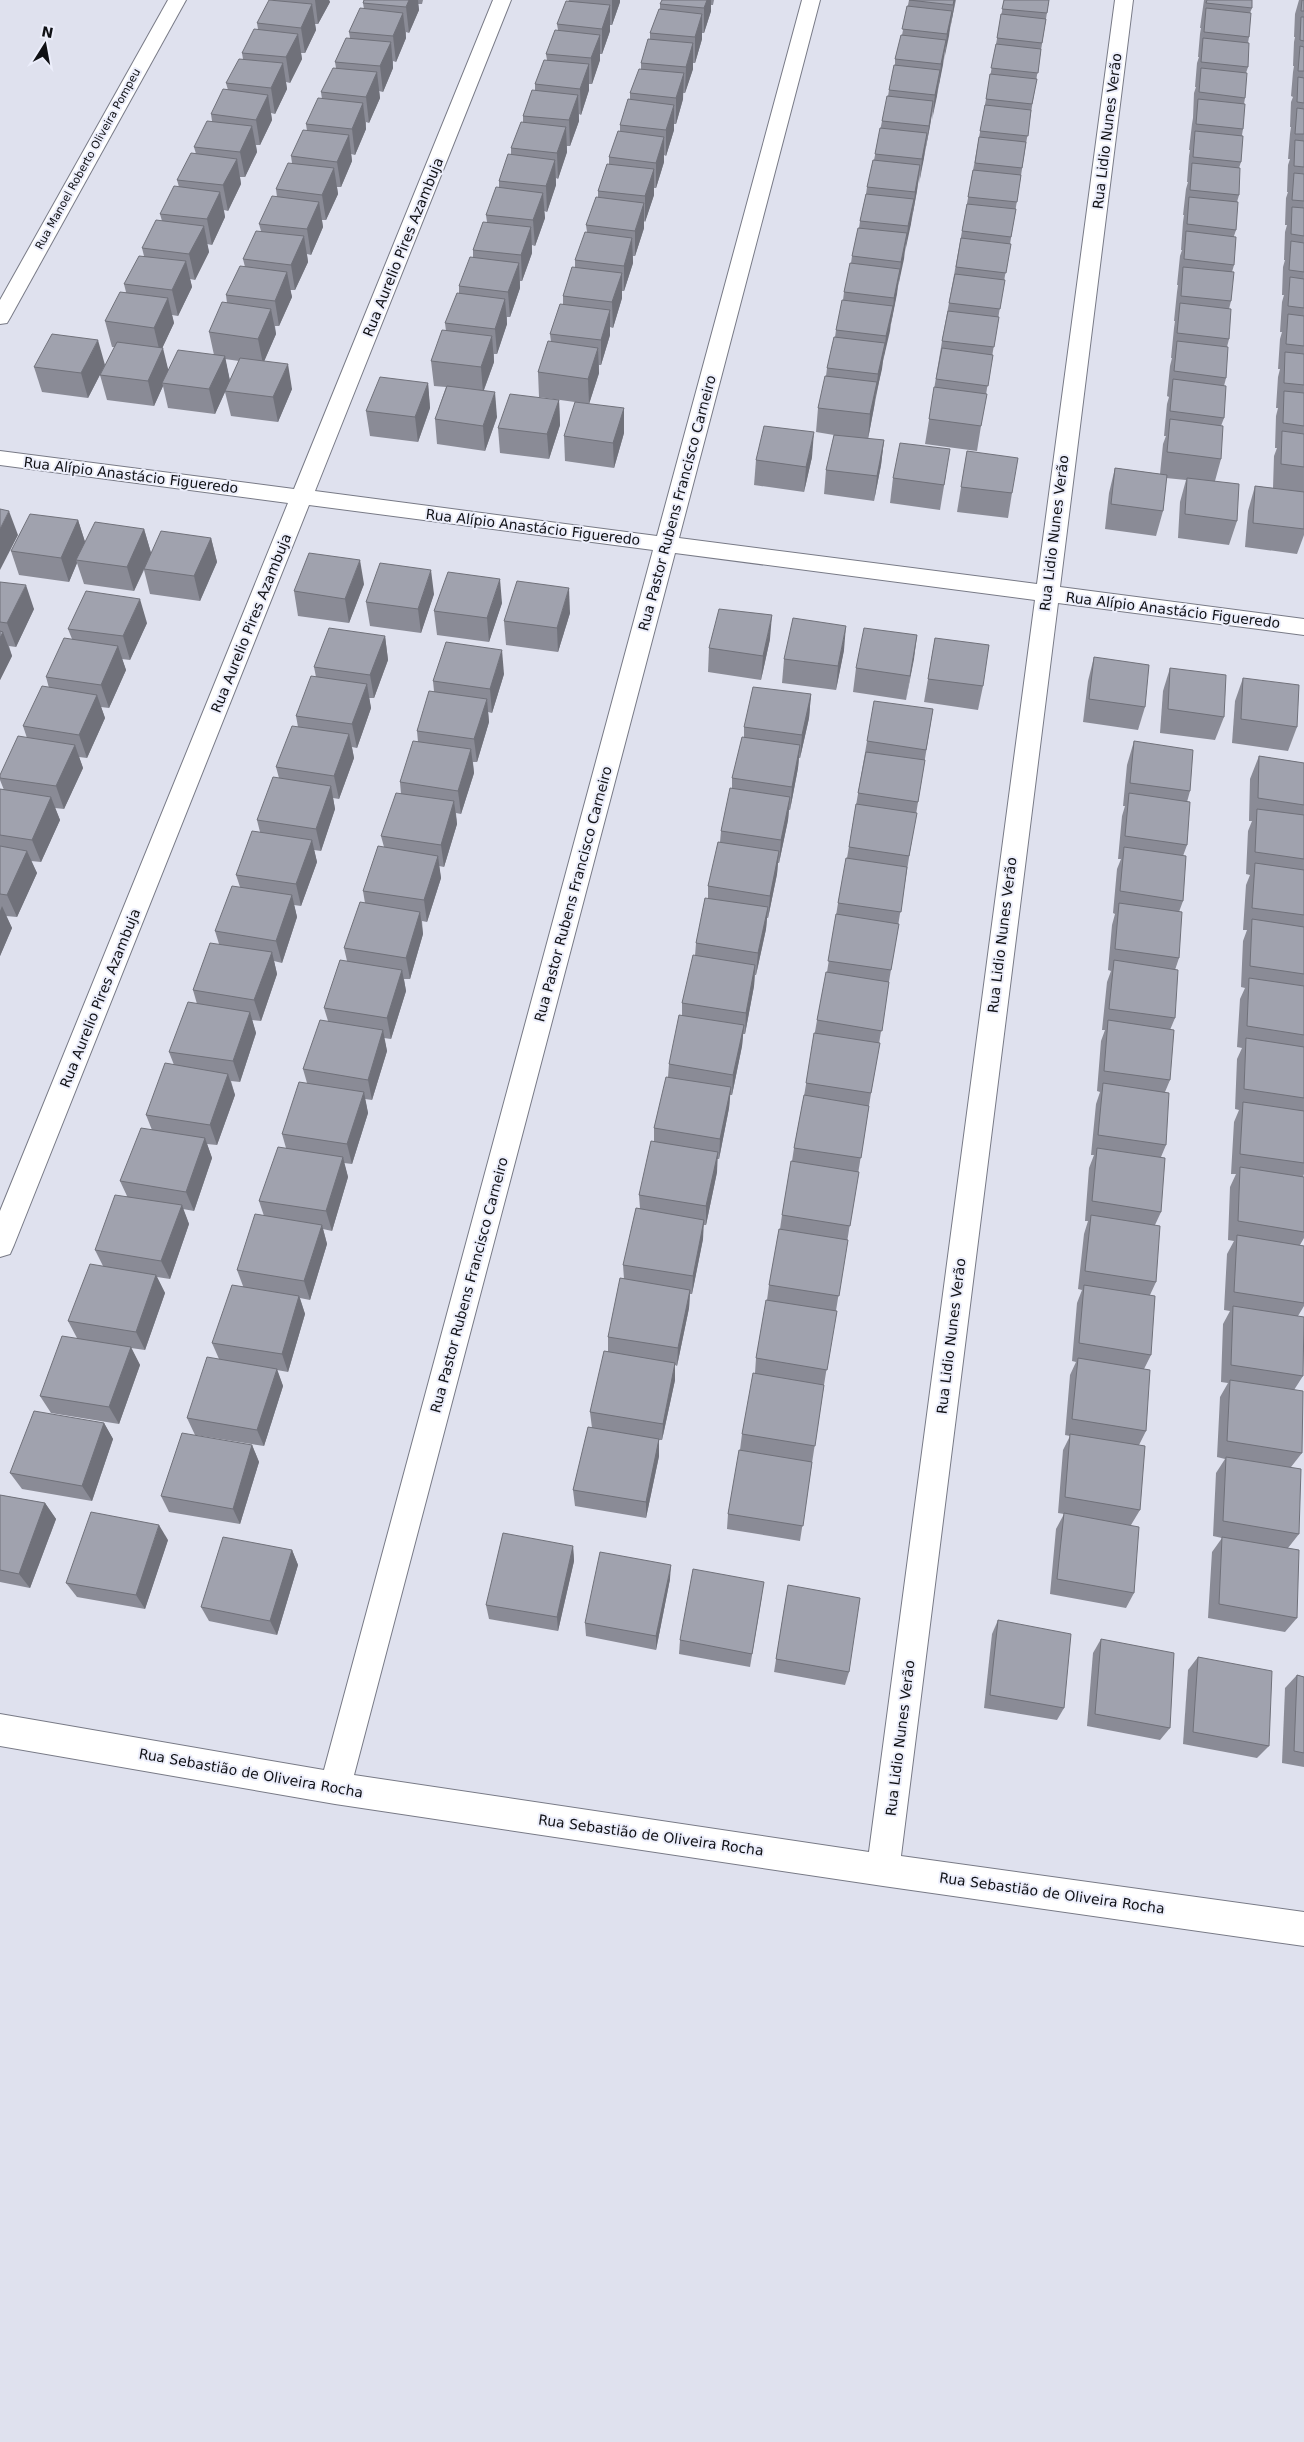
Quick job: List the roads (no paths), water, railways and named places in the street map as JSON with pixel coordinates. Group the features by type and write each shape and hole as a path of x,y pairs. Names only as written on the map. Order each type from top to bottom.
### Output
{"street":[{"name":"Rua Manoel Roberto Oliveira Pompeu","path":"0,318 177,0"},
{"name":"Rua Aurelio Pires Azambuja","path":"0,1245 502,0"},
{"name":"Rua Pastor Rubens Francisco Carneiro","path":"335,1788 811,0"},
{"name":"Rua Lidio Nunes Verão","path":"883,1870 1124,0"},
{"name":"Rua Alípio Anastácio Figueredo","path":"0,458 1304,628"},
{"name":"Rua Sebastião de Oliveira Rocha","path":"0,1730 335,1788 883,1870 1304,1929"}]}
